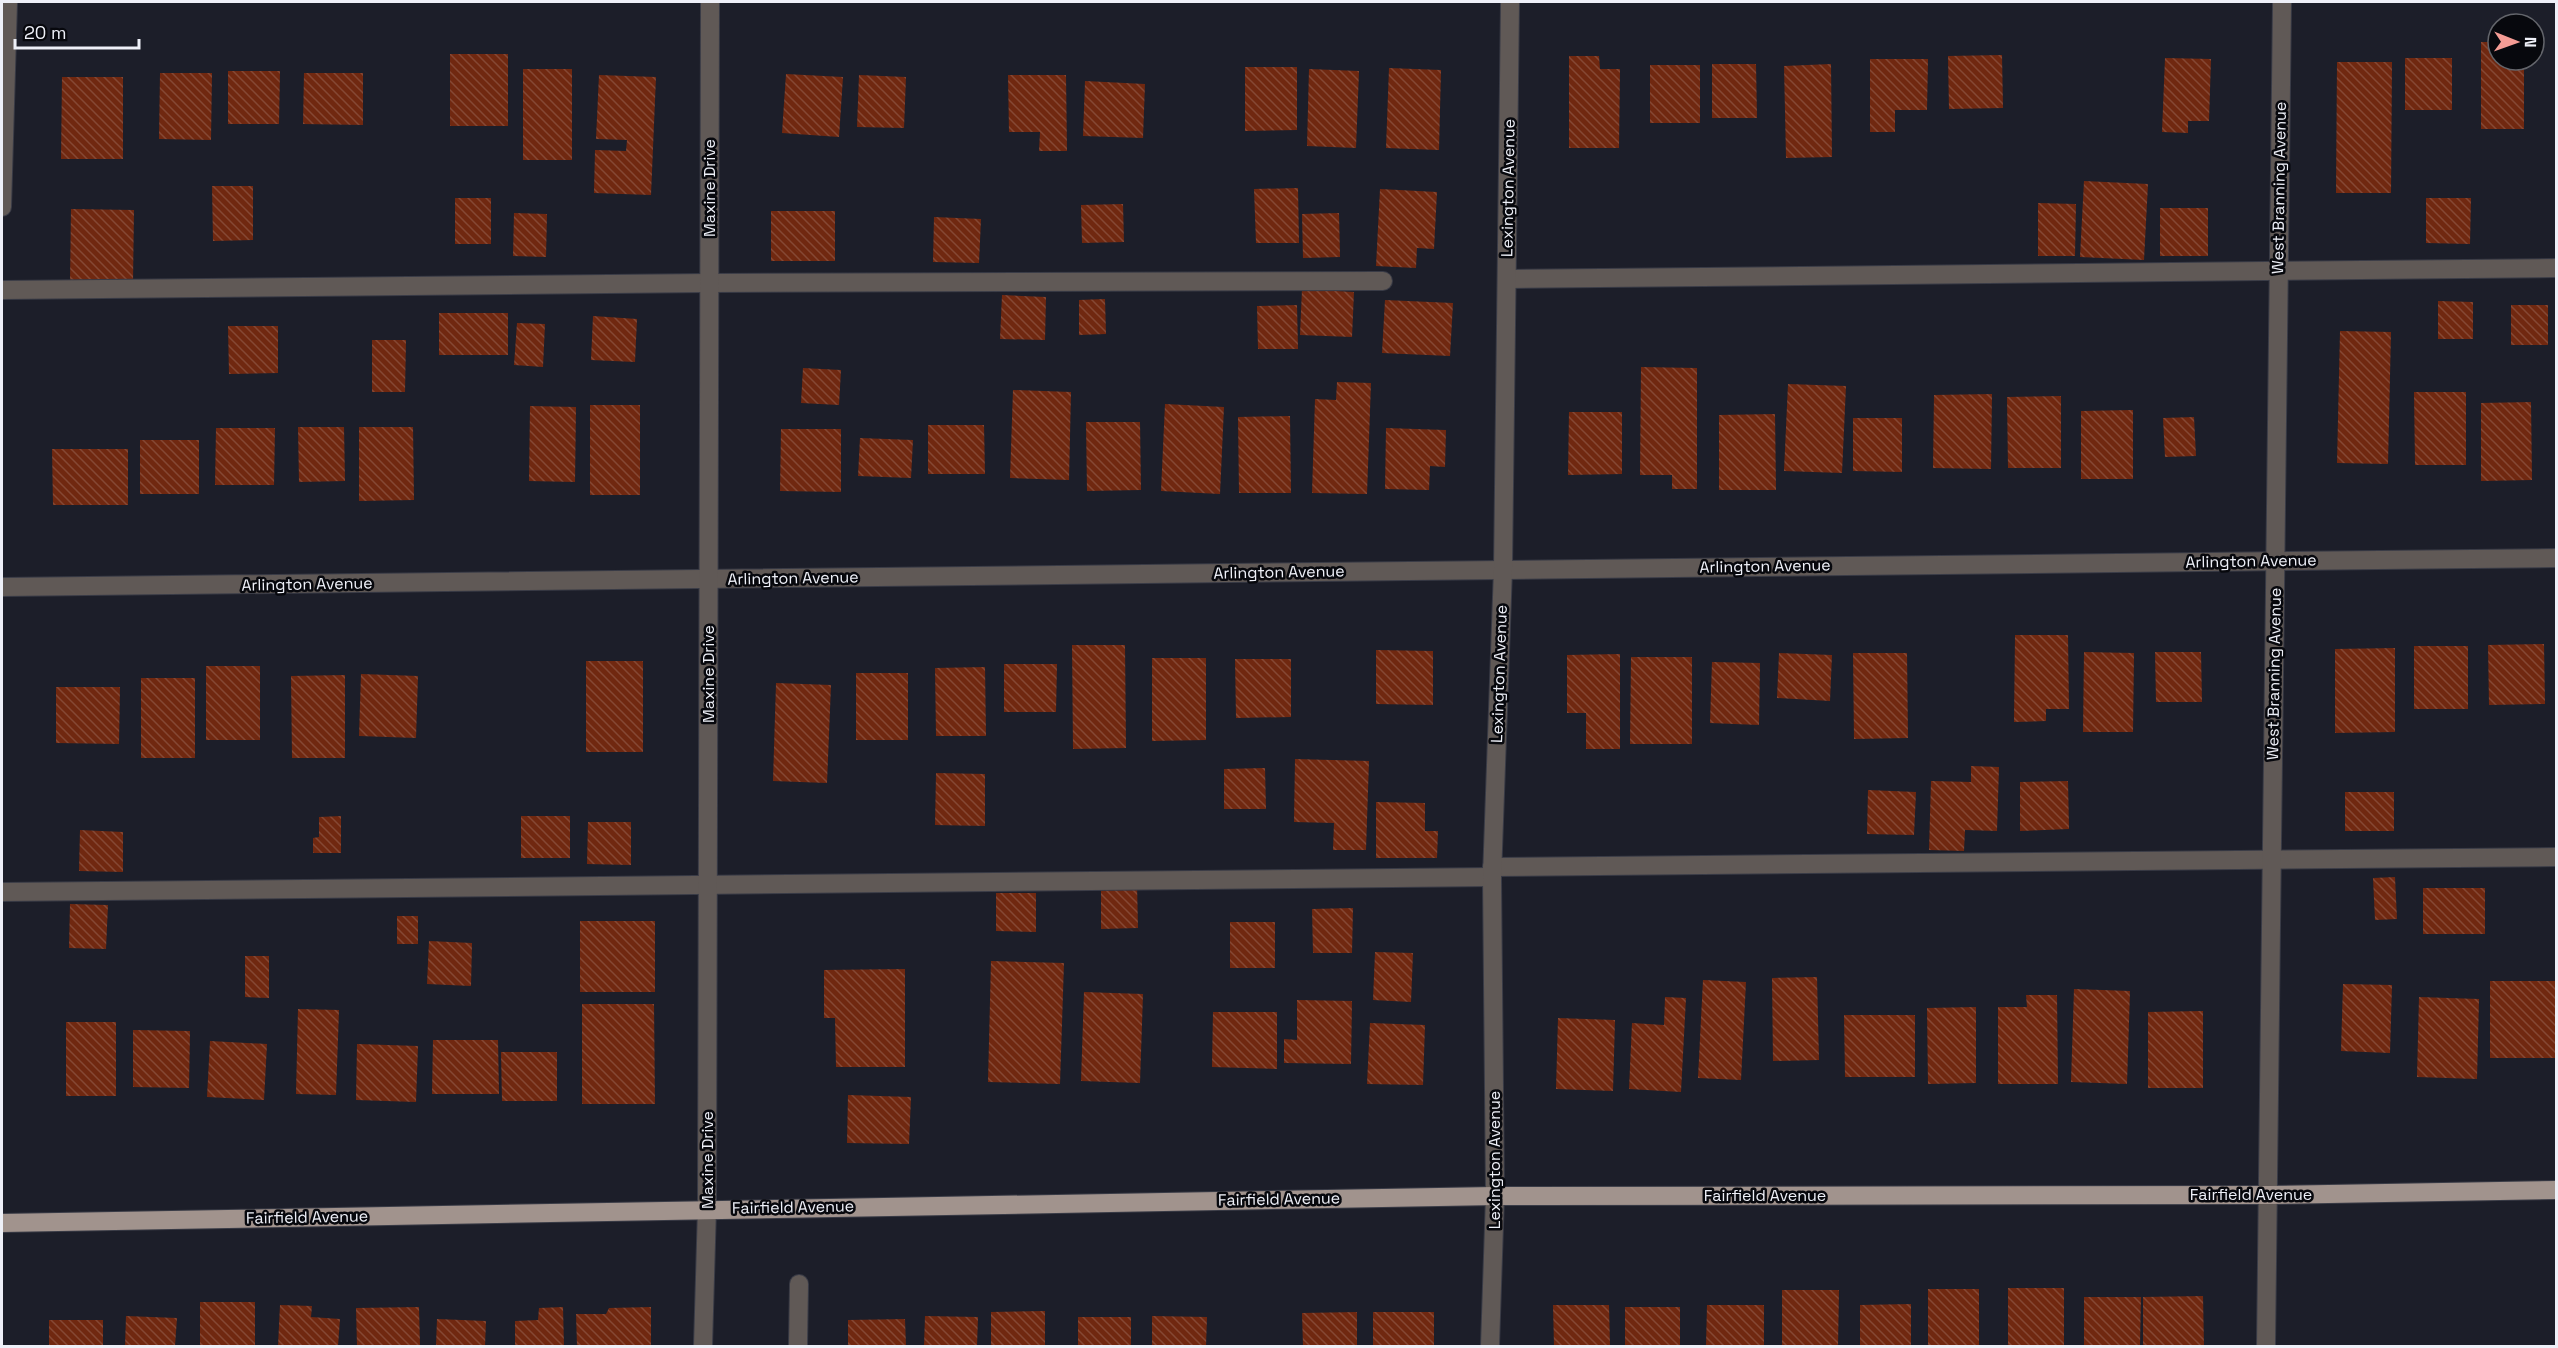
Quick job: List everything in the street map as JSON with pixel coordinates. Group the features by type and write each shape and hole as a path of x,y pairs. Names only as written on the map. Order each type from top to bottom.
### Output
{"main road":[{"name":"Fairfield Avenue","path":"2,1223 707,1208 1495,1196 2269,1195 2556,1190"}],"street":[{"path":"2,207 8,2"},
{"name":"Maxine Drive","path":"703,1347 707,1208 710,2"},
{"name":"Lexington Avenue","path":"1490,1347 1495,1196 1492,872 1503,569 1510,2"},
{"name":"West Branning Avenue","path":"2266,1347 2282,2"},
{"path":"1507,279 2556,268"},
{"path":"2,290 708,283 1383,281"},
{"name":"Arlington Avenue","path":"2,587 2556,558"},
{"path":"2,892 2556,857"},
{"path":"798,1347 800,1284"}],"building":[{"path":"2481,42 2486,42 2486,72 2524,72 2524,129 2481,129"},
{"path":"450,54 508,54 508,126 450,126"},
{"path":"2002,55 2003,108 1949,109 1948,56"},
{"path":"1569,56 1599,56 1600,69 1620,69 1619,148 1569,148"},
{"path":"2165,58 2211,59 2209,121 2188,121 2188,133 2162,132"},
{"path":"2405,58 2452,58 2452,110 2405,110"},
{"path":"1870,59 1928,59 1927,110 1895,110 1895,132 1870,132"},
{"path":"2337,62 2392,62 2391,193 2336,193"},
{"path":"1712,64 1756,64 1757,118 1712,118"},
{"path":"1831,64 1832,157 1786,158 1784,66"},
{"path":"1650,65 1700,65 1700,123 1650,123"},
{"path":"1245,67 1297,67 1297,130 1245,131"},
{"path":"1389,68 1441,70 1439,150 1386,148"},
{"path":"523,69 572,69 572,160 523,160"},
{"path":"1309,69 1359,71 1356,148 1307,146"},
{"path":"228,71 280,71 279,124 228,124"},
{"path":"160,73 212,73 211,140 159,139"},
{"path":"304,73 363,73 363,125 303,124"},
{"path":"786,74 843,77 839,137 782,133"},
{"path":"599,75 656,77 651,195 594,193 595,150 626,151 627,140 596,139"},
{"path":"859,75 906,77 904,128 857,127"},
{"path":"1008,75 1066,75 1067,151 1039,151 1040,132 1009,132"},
{"path":"62,77 123,77 123,159 61,159"},
{"path":"1085,81 1145,84 1143,138 1083,136"},
{"path":"2084,181 2148,184 2144,260 2080,257"},
{"path":"212,186 253,186 253,240 213,241"},
{"path":"1298,188 1299,243 1256,243 1254,189"},
{"path":"1380,189 1437,192 1434,249 1417,248 1416,268 1376,266"},
{"path":"455,198 491,198 491,244 455,244"},
{"path":"2426,198 2471,198 2470,244 2426,243"},
{"path":"2038,203 2076,204 2075,256 2038,256"},
{"path":"1123,204 1124,242 1082,243 1081,205"},
{"path":"2160,208 2208,208 2208,256 2160,256"},
{"path":"71,209 134,210 133,282 70,282"},
{"path":"771,211 835,211 835,261 771,261"},
{"path":"514,213 547,214 546,257 513,256"},
{"path":"1339,213 1340,257 1303,258 1302,214"},
{"path":"934,217 981,219 979,263 933,262"},
{"path":"1302,289 1354,292 1352,337 1300,335"},
{"path":"1002,295 1046,297 1045,340 1000,339"},
{"path":"1105,299 1106,334 1079,335 1079,300"},
{"path":"1385,300 1453,303 1450,356 1382,353"},
{"path":"2438,301 2473,302 2473,339 2438,339"},
{"path":"1297,305 1298,349 1258,349 1257,306"},
{"path":"2511,305 2548,305 2548,345 2511,345"},
{"path":"439,313 508,313 508,355 439,355"},
{"path":"593,316 637,319 635,362 591,360"},
{"path":"517,323 545,324 543,367 514,365"},
{"path":"228,326 278,326 278,373 229,374"},
{"path":"2340,331 2391,332 2388,464 2337,463"},
{"path":"372,340 406,340 405,392 372,392"},
{"path":"1641,367 1697,368 1697,489 1672,489 1672,475 1640,475"},
{"path":"803,368 841,370 839,405 801,403"},
{"path":"1337,382 1371,383 1367,494 1312,493 1315,399 1336,400"},
{"path":"1788,384 1846,386 1842,473 1784,471"},
{"path":"1013,390 1071,392 1069,480 1010,478"},
{"path":"2414,392 2466,392 2466,465 2415,465"},
{"path":"1992,394 1991,469 1933,468 1934,395"},
{"path":"2061,396 2061,468 2008,468 2007,397"},
{"path":"2531,402 2532,480 2481,481 2481,403"},
{"path":"1165,404 1224,407 1220,494 1161,491"},
{"path":"590,405 640,405 640,495 590,495"},
{"path":"530,406 576,407 575,482 529,481"},
{"path":"2133,410 2133,479 2081,479 2081,411"},
{"path":"1569,412 1622,412 1622,474 1568,475"},
{"path":"1775,414 1776,490 1719,490 1719,415"},
{"path":"1290,416 1291,493 1239,493 1238,417"},
{"path":"2194,417 2196,456 2165,457 2163,418"},
{"path":"1853,418 1902,418 1902,472 1853,471"},
{"path":"1086,422 1140,422 1141,490 1087,491"},
{"path":"928,425 984,425 985,474 928,474"},
{"path":"298,427 344,427 345,481 299,482"},
{"path":"359,427 413,427 414,500 359,501"},
{"path":"216,428 275,428 274,485 215,485"},
{"path":"1386,428 1446,430 1445,467 1430,466 1429,490 1385,489"},
{"path":"781,429 841,429 841,492 780,491"},
{"path":"860,438 913,440 911,478 858,476"},
{"path":"140,440 199,440 199,494 140,494"},
{"path":"52,449 128,449 128,505 53,505"},
{"path":"2015,635 2068,635 2069,709 2046,709 2046,721 2014,722"},
{"path":"2544,644 2545,704 2489,705 2488,645"},
{"path":"1072,645 1125,645 1126,748 1073,749"},
{"path":"2414,646 2468,646 2468,709 2414,709"},
{"path":"2395,648 2395,732 2335,733 2335,649"},
{"path":"1376,650 1433,651 1433,705 1376,704"},
{"path":"2084,652 2134,653 2133,732 2083,732"},
{"path":"2155,652 2201,652 2202,702 2156,702"},
{"path":"1779,653 1832,655 1830,701 1777,698"},
{"path":"1853,653 1907,653 1908,738 1854,739"},
{"path":"1620,654 1620,749 1586,749 1586,713 1567,713 1567,655"},
{"path":"1631,657 1692,657 1692,744 1630,744"},
{"path":"1152,658 1206,658 1206,740 1152,741"},
{"path":"1235,659 1291,659 1291,717 1236,718"},
{"path":"586,661 643,661 643,752 586,752"},
{"path":"1712,662 1760,663 1759,725 1710,723"},
{"path":"1004,664 1057,664 1056,712 1004,712"},
{"path":"206,666 260,666 260,740 206,740"},
{"path":"985,667 986,736 936,736 935,668"},
{"path":"856,673 908,673 908,740 856,740"},
{"path":"361,674 418,676 416,738 359,736"},
{"path":"345,675 345,758 292,758 291,676"},
{"path":"141,678 195,678 195,758 141,758"},
{"path":"776,683 831,685 827,783 773,781"},
{"path":"56,687 120,687 119,744 56,743"},
{"path":"1295,759 1369,761 1366,850 1333,850 1334,823 1294,822"},
{"path":"1971,766 1999,767 1997,831 1965,830 1964,851 1929,850 1931,781 1971,782"},
{"path":"1265,768 1266,809 1224,809 1224,769"},
{"path":"936,773 985,774 985,826 935,825"},
{"path":"2068,781 2069,829 2020,831 2020,782"},
{"path":"1868,790 1916,792 1914,835 1867,834"},
{"path":"2345,792 2394,792 2394,831 2345,831"},
{"path":"1376,802 1425,803 1425,831 1438,831 1437,858 1376,858"},
{"path":"341,816 341,853 313,853 313,838 319,837 319,817"},
{"path":"521,816 570,816 570,858 521,858"},
{"path":"588,822 631,822 631,865 587,864"},
{"path":"80,830 123,832 123,872 79,871"},
{"path":"2395,877 2397,919 2375,920 2373,878"},
{"path":"1101,884 1137,884 1138,928 1101,929"},
{"path":"2423,888 2485,888 2485,934 2423,934"},
{"path":"996,893 1036,893 1036,932 996,931"},
{"path":"70,904 108,905 106,949 69,948"},
{"path":"1353,908 1352,953 1313,953 1312,909"},
{"path":"397,916 418,916 418,944 397,944"},
{"path":"580,921 655,921 655,992 580,992"},
{"path":"1230,922 1275,922 1275,968 1230,968"},
{"path":"429,941 472,943 471,986 427,984"},
{"path":"1375,952 1413,953 1411,1002 1373,1000"},
{"path":"245,956 269,956 269,998 245,997"},
{"path":"991,961 1064,963 1060,1084 988,1082"},
{"path":"905,969 905,1067 836,1067 835,1018 824,1018 824,970"},
{"path":"1817,977 1819,1060 1773,1061 1772,978"},
{"path":"1703,980 1746,982 1741,1080 1698,1078"},
{"path":"2490,981 2556,981 2556,1058 2490,1058"},
{"path":"2343,984 2392,985 2390,1053 2341,1051"},
{"path":"2074,989 2130,991 2127,1084 2071,1082"},
{"path":"1084,992 1143,994 1140,1083 1081,1081"},
{"path":"2026,995 2057,995 2058,1084 1998,1084 1998,1007 2027,1007"},
{"path":"1665,997 1686,998 1681,1092 1629,1089 1632,1023 1664,1025"},
{"path":"2419,997 2479,999 2477,1079 2417,1077"},
{"path":"1297,1000 1352,1001 1351,1064 1284,1063 1284,1039 1297,1040"},
{"path":"582,1004 654,1004 655,1104 582,1104"},
{"path":"1976,1007 1976,1083 1928,1084 1927,1008"},
{"path":"298,1009 339,1010 336,1095 296,1094"},
{"path":"2203,1011 2203,1088 2148,1088 2148,1012"},
{"path":"1213,1012 1277,1012 1277,1069 1212,1067"},
{"path":"1844,1015 1915,1015 1915,1077 1845,1077"},
{"path":"1558,1018 1615,1020 1613,1091 1556,1089"},
{"path":"66,1022 116,1022 116,1096 66,1096"},
{"path":"1370,1023 1425,1025 1423,1085 1367,1084"},
{"path":"133,1030 190,1031 189,1088 133,1087"},
{"path":"433,1040 498,1040 499,1094 432,1094"},
{"path":"210,1041 267,1044 264,1100 207,1097"},
{"path":"357,1044 418,1046 416,1102 356,1100"},
{"path":"501,1052 557,1052 557,1101 502,1101"},
{"path":"848,1095 911,1097 909,1144 847,1143"},
{"path":"2008,1288 2064,1288 2064,1346 2008,1346"},
{"path":"1928,1289 1979,1289 1979,1346 1928,1346"},
{"path":"1782,1290 1839,1290 1838,1346 1782,1346"},
{"path":"2203,1296 2204,1346 2143,1346 2143,1297"},
{"path":"2084,1297 2141,1297 2140,1346 2084,1346"},
{"path":"200,1302 255,1302 255,1346 200,1346"},
{"path":"1911,1304 1911,1346 1860,1346 1860,1305"},
{"path":"280,1305 312,1306 311,1317 340,1319 338,1346 278,1346"},
{"path":"1553,1305 1609,1305 1610,1346 1554,1346"},
{"path":"1707,1305 1764,1305 1764,1346 1706,1346"},
{"path":"419,1307 420,1346 357,1346 356,1308"},
{"path":"563,1307 564,1346 515,1346 515,1321 538,1320 539,1308"},
{"path":"651,1307 651,1346 577,1346 576,1314 606,1314 609,1308"},
{"path":"1625,1307 1680,1307 1680,1346 1625,1346"},
{"path":"1045,1311 1045,1346 991,1346 991,1312"},
{"path":"1357,1312 1357,1346 1303,1346 1302,1313"},
{"path":"1373,1312 1434,1312 1434,1346 1373,1346"},
{"path":"126,1316 177,1318 175,1346 125,1346"},
{"path":"925,1316 978,1317 977,1346 924,1346"},
{"path":"1152,1316 1207,1317 1206,1346 1152,1346"},
{"path":"1078,1317 1131,1317 1131,1346 1078,1346"},
{"path":"437,1319 486,1321 485,1346 436,1346"},
{"path":"905,1319 906,1346 848,1346 848,1320"},
{"path":"49,1320 103,1320 103,1346 49,1346"}]}
